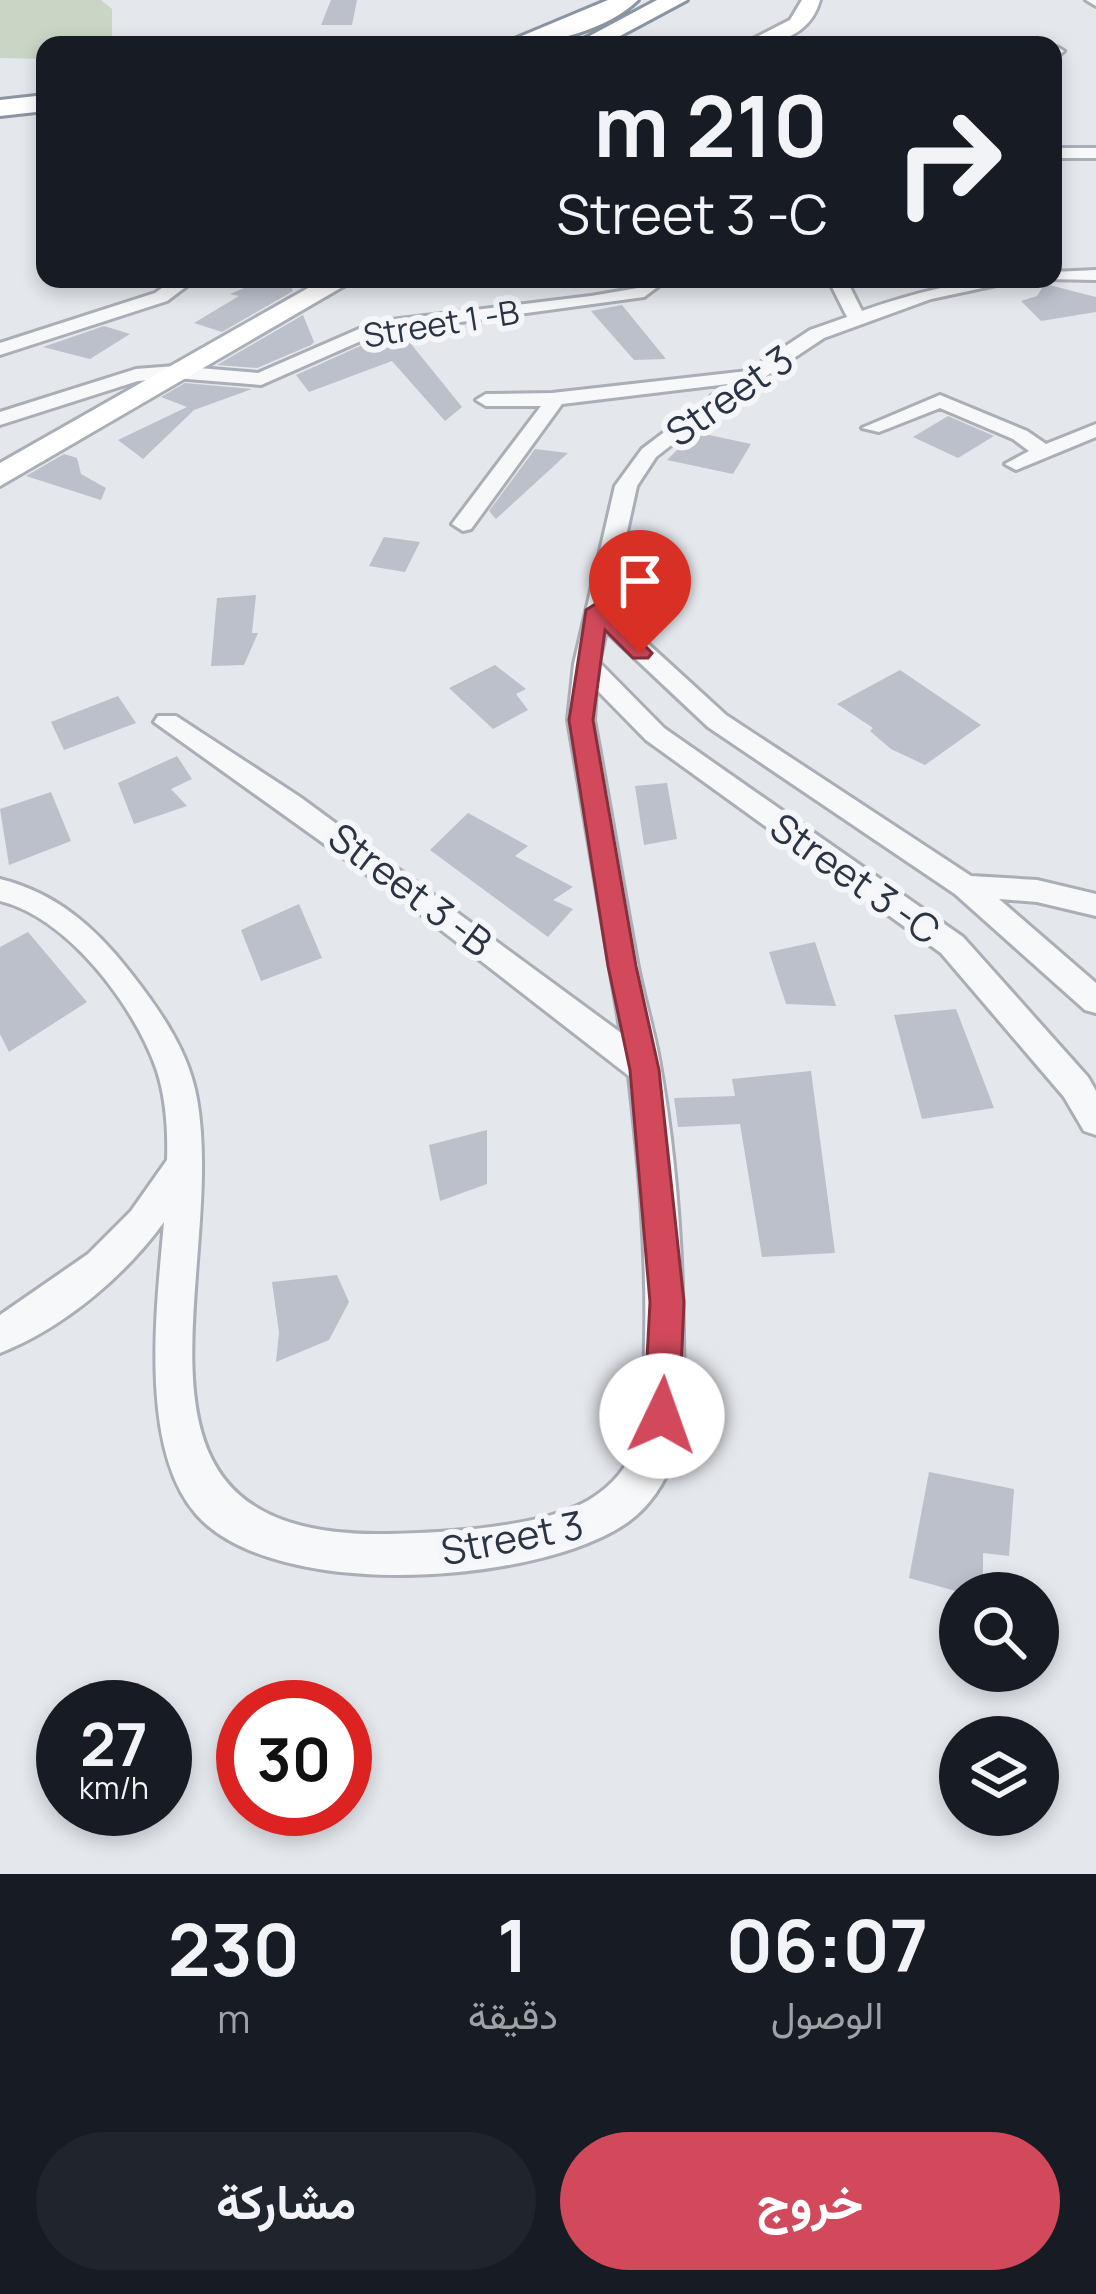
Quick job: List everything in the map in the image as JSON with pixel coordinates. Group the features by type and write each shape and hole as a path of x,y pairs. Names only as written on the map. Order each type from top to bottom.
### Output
{"highway":[{"path":"539,36 626,0"},
{"path":"556,36 642,0"},
{"path":"575,36 657,0"},
{"path":"600,36 675,0"},
{"path":"0,104 36,100"}],"main road":[{"path":"771,36 796,25 810,11 811,0"},
{"path":"0,476 327,288"}],"street":[{"path":"1062,153 1096,153"},
{"path":"1062,277 1096,275"},
{"path":"0,349 170,288"},
{"name":"Street 1 -B","path":"0,419 107,381 175,372 261,379 375,328 638,288"},
{"path":"842,288 856,317"},
{"name":"Street 3","path":"0,890 27,897 92,945 148,1019 172,1062 183,1162 177,1403 191,1461 207,1498 276,1540 329,1552 410,1556 558,1536 602,1518 628,1496 652,1465 662,1416 667,1302 645,1070 622,966 581,720 586,664 626,485 665,437 817,334 856,317 955,288"},
{"path":"486,400 554,402 754,376"},
{"path":"872,428 940,401 1020,435 1042,451"},
{"path":"463,524 554,402"},
{"path":"1016,464 1096,430"},
{"name":"Street 3 -C","path":"597,610 717,721 965,886 1096,1001"},
{"name":"Street 3 -C","path":"586,664 655,734 952,945 1076,1088 1096,1121"},
{"name":"Street 3 -B","path":"166,722 316,819 518,968 645,1070"},
{"path":"965,886 1037,891 1096,905"},
{"path":"0,1335 37,1315 123,1247 154,1216 183,1162"}],"green space":[{"path":"0,0 101,0 112,9 112,36 36,36 36,59 0,58"}],"building":[{"path":"331,0 357,0 352,25 321,25"},
{"path":"244,288 293,291 222,332 194,323 239,296 230,294"},
{"path":"1042,288 1061,288 1096,297 1096,312 1041,321 1021,301 1037,296"},
{"path":"622,305 666,359 634,360 591,311"},
{"path":"303,315 314,342 311,345 257,368 217,365"},
{"path":"104,326 130,334 90,359 43,347"},
{"path":"403,334 462,407 445,421 392,361 309,392 296,375 380,337"},
{"path":"185,383 252,389 194,410 143,459 118,440 187,407 161,397"},
{"path":"948,416 994,436 958,458 913,437"},
{"path":"695,432 751,444 733,474 667,460"},
{"path":"535,449 568,453 496,519 489,511"},
{"path":"64,454 77,458 81,474 106,488 101,500 26,476"},
{"path":"384,537 420,542 405,572 369,566"},
{"path":"256,595 252,633 258,633 244,665 211,666 217,598"},
{"path":"495,665 526,689 516,694 528,710 493,729 449,688"},
{"path":"900,670 981,725 925,765 891,749 870,731 873,728 837,704"},
{"path":"118,696 136,723 64,750 51,722"},
{"path":"177,756 192,779 171,789 187,806 134,824 118,783"},
{"path":"667,783 677,839 644,845 635,786"},
{"path":"51,792 71,841 9,865 0,809"},
{"path":"468,813 528,846 515,856 573,887 553,900 573,909 548,937 430,850"},
{"path":"299,904 322,958 261,981 241,930"},
{"path":"28,932 87,1002 9,1052 0,1034 0,947"},
{"path":"815,942 836,1006 786,1004 769,952"},
{"path":"956,1009 994,1108 922,1119 894,1015"},
{"path":"811,1071 835,1253 762,1257 740,1124 678,1127 674,1098 735,1096 732,1079"},
{"path":"487,1130 487,1184 440,1201 429,1145"},
{"path":"337,1275 349,1302 329,1340 276,1362 279,1333 272,1282"},
{"path":"929,1472 1014,1489 1009,1556 983,1553 983,1572 939,1572 939,1586 909,1578"}],"route":[{"path":"640,653 597,610 581,720 622,966 645,1070 667,1302 662,1416"}]}
